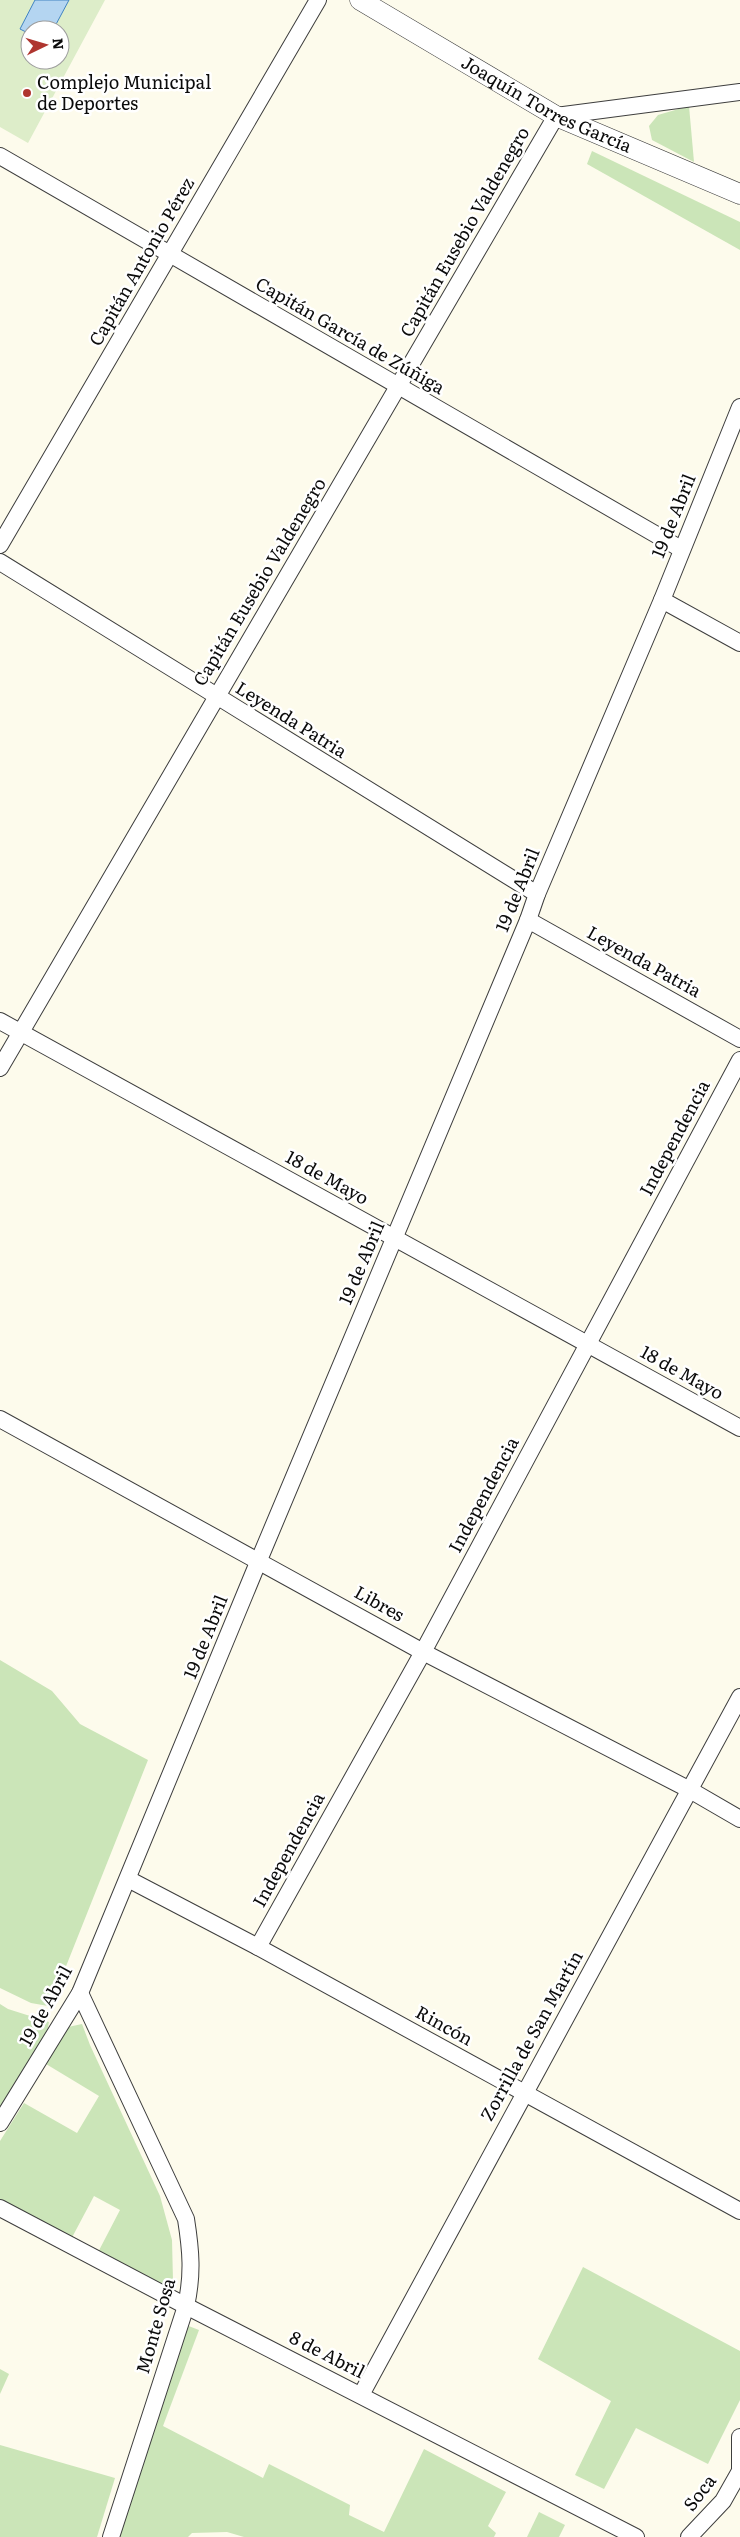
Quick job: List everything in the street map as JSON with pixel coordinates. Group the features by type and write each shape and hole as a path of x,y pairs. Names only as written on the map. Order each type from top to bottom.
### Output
{"street":[{"name":"Capitán Antonio Pérez","path":"0,545 318,0"},
{"name":"Joaquín Torres García","path":"360,0 556,116 740,194"},
{"path":"556,116 740,92"},
{"name":"Capitán Eusebio Valdenegro","path":"0,1068 556,116"},
{"name":"Capitán García de Zúñiga","path":"0,156 681,549"},
{"name":"19 de Abril","path":"0,2123 80,1994 259,1560 528,920 536,894 662,600 681,549 740,408"},
{"name":"Leyenda Patria","path":"0,562 536,894"},
{"path":"662,600 740,643"},
{"name":"Leyenda Patria","path":"528,920 740,1039"},
{"name":"18 de Mayo","path":"0,1020 740,1428"},
{"name":"Independencia","path":"258,1947 423,1652 740,1060"},
{"name":"Libres","path":"0,1420 259,1560 423,1652 690,1790 740,1819"},
{"name":"Zorrilla de San Martín","path":"361,2395 740,1697"},
{"name":"Rincón","path":"128,1879 258,1947 740,2211"},
{"name":"Monte Sosa","path":"80,1994 186,2219 191,2250 192,2278 186,2306 111,2537"},
{"name":"8 de Abril","path":"0,2208 186,2306 636,2537"},
{"path":"740,2437 740,2470"},
{"name":"Soca","path":"689,2537 723,2501 740,2470"}],"green space":[{"name":"Complejo Municipal de Deportes","path":"0,0 105,0 70,65 70,20 20,20 20,70 67,70 28,143 0,127"},
{"path":"689,106 694,162 652,140 649,126 658,115"},
{"path":"592,151 740,222 740,250 587,164"},
{"path":"0,1660 52,1691 80,1724 148,1760 55,1994 48,2006 31,2003 0,1988"},
{"path":"0,2004 8,2009 49,2022 45,2043 0,2114"},
{"path":"82,2024 160,2196 172,2240 173,2281 169,2296 94,2260 120,2210 94,2196 68,2245 0,2208 0,2141 24,2103 77,2133 99,2096 46,2064 68,2027"},
{"path":"583,2267 740,2351 740,2400 708,2464 636,2428 604,2489 575,2475 611,2401 538,2359"},
{"path":"186,2325 199,2330 163,2426 263,2478 269,2464 350,2505 349,2515 384,2532 424,2449 506,2492 488,2526 496,2533 494,2537 244,2537 227,2532 192,2533 188,2537 113,2537"},
{"path":"0,2369 9,2374 0,2394"},
{"path":"0,2445 115,2478 97,2537 0,2537"},
{"path":"539,2512 565,2525 559,2537 527,2537"}],"water":[{"path":"35,0 69,0 58,20 25,20"}],"place":[{"name":"Complejo Municipal de Deportes","path":"27,93"}]}
